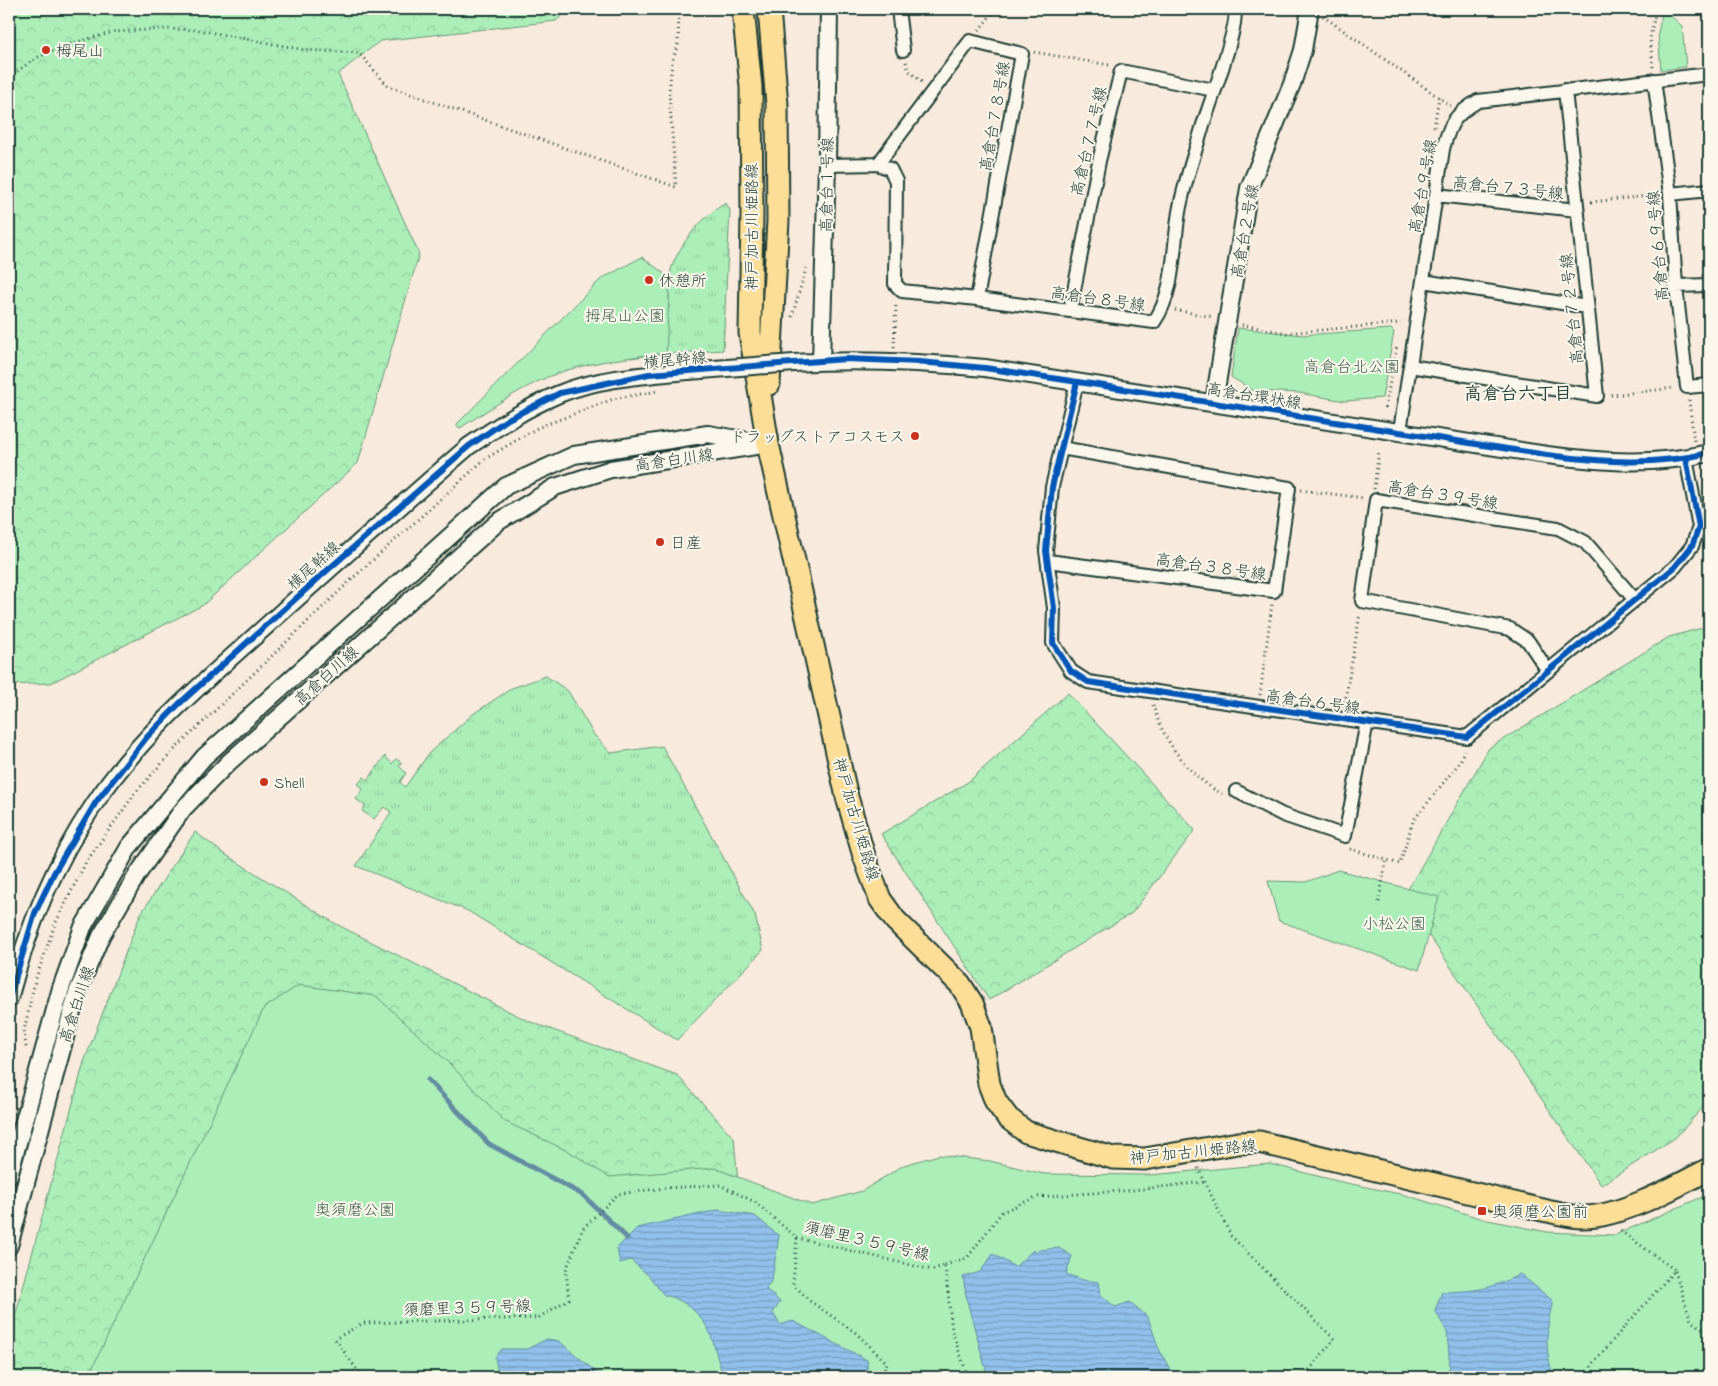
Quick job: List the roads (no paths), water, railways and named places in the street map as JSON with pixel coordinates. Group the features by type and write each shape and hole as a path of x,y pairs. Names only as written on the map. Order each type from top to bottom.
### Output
{"main road":[{"name":"神戸加古川姫路線","path":"743,9 751,87 752,214 750,333 768,444 847,797 864,856 880,899 896,920 960,984 972,1003 980,1026 989,1084 996,1102 1008,1118 1026,1132 1113,1158 1146,1159 1238,1143 1259,1142 1547,1211 1582,1217 1605,1214 1643,1201 1709,1169"},
{"name":"神戸加古川姫路線","path":"768,444 769,382 778,220 776,105 769,9"}],"street":[{"name":"高倉台１号線","path":"821,361 827,164 828,9"},
{"path":"898,9 903,50"},
{"name":"高倉台８号線","path":"878,164 890,169 896,181 895,284 902,291 1154,322 1162,308 1169,283 1179,211 1236,15 1234,9"},
{"name":"高倉台２号線","path":"1214,402 1249,188 1292,84 1315,12"},
{"name":"高倉台７８号線","path":"878,164 970,41 1022,54 977,299"},
{"name":"高倉台７７号線","path":"1070,311 1098,161 1121,72 1214,90"},
{"path":"1565,90 1709,74"},
{"name":"高倉台６９号線","path":"1654,80 1670,194 1676,286 1687,387 1709,385"},
{"name":"高倉台９号線","path":"1400,431 1436,195 1450,125 1460,112 1478,102 1565,90"},
{"name":"高倉台７２号線","path":"1410,366 1597,396 1565,90"},
{"path":"827,164 878,164"},
{"path":"1670,194 1709,190"},
{"name":"高倉台７３号線","path":"1436,195 1576,207"},
{"path":"1423,281 1587,307"},
{"path":"1676,286 1709,285"},
{"name":"高倉台環状線","path":"794,363 846,360 920,362 1077,382 1547,455 1610,462 1686,458 1709,453"},
{"name":"横尾幹線","path":"9,998 35,913 74,835 129,758 180,704 468,446 508,419 560,394 621,379 688,371 794,363"},
{"name":"高倉台６号線","path":"1077,382 1052,486 1046,552 1054,608 1053,643 1072,672 1088,682 1467,737 1548,672"},
{"name":"高倉白川線","path":"9,1175 60,988 83,927 129,847 204,757 506,486 574,455 708,434 768,444"},
{"name":"高倉白川線","path":"9,1246 77,993 101,936 136,874 183,809 228,763 498,522 556,487 611,469 768,444"},
{"name":"高倉台３８号線","path":"1048,561 1274,591 1289,488 1061,448"},
{"path":"1548,672 1674,567 1692,546 1704,527 1686,458"},
{"name":"高倉台３９号線","path":"1548,672 1528,642 1510,629 1362,601 1376,500 1558,528 1585,542 1635,600"},
{"path":"1231,794 1283,815 1344,836 1367,722"}],"water":[{"path":"718,1210 755,1216 779,1236 772,1279 766,1289 780,1302 773,1313 780,1325 793,1321 867,1360 868,1377 725,1377 710,1333 697,1313 684,1303 664,1295 649,1276 631,1260 620,1263 617,1248 637,1228"},
{"path":"1059,1248 1072,1256 1066,1274 1083,1280 1099,1282 1101,1295 1115,1307 1130,1302 1148,1317 1158,1347 1174,1377 988,1377 967,1301 963,1277 980,1272 993,1254 1015,1267 1032,1251"},
{"path":"1520,1274 1553,1301 1549,1320 1547,1348 1554,1377 1442,1377 1450,1367 1447,1332 1435,1310 1442,1292 1482,1289"},
{"path":"547,1339 559,1341 602,1377 502,1377 498,1373 495,1357 502,1349 527,1349"}],"waterway":[{"path":"428,1080 489,1144 583,1195 627,1238"}],"place":[{"name":"栂尾山","path":"46,50"},
{"name":"休憩所","path":"649,280"},
{"name":"ドラッグストアコスモス","path":"915,436"},
{"name":"日産","path":"660,542"},
{"name":"Shell","path":"264,782"},
{"name":"奥須磨公園前","path":"1482,1211"}],"district":[{"name":"高倉台六丁目","path":"1518,393"}],"park label":[{"name":"拇尾山公園","path":"625,315"},
{"name":"高倉台北公園","path":"1352,366"},
{"name":"小松公園","path":"1394,923"},
{"name":"奥須磨公園","path":"355,1209"}]}
